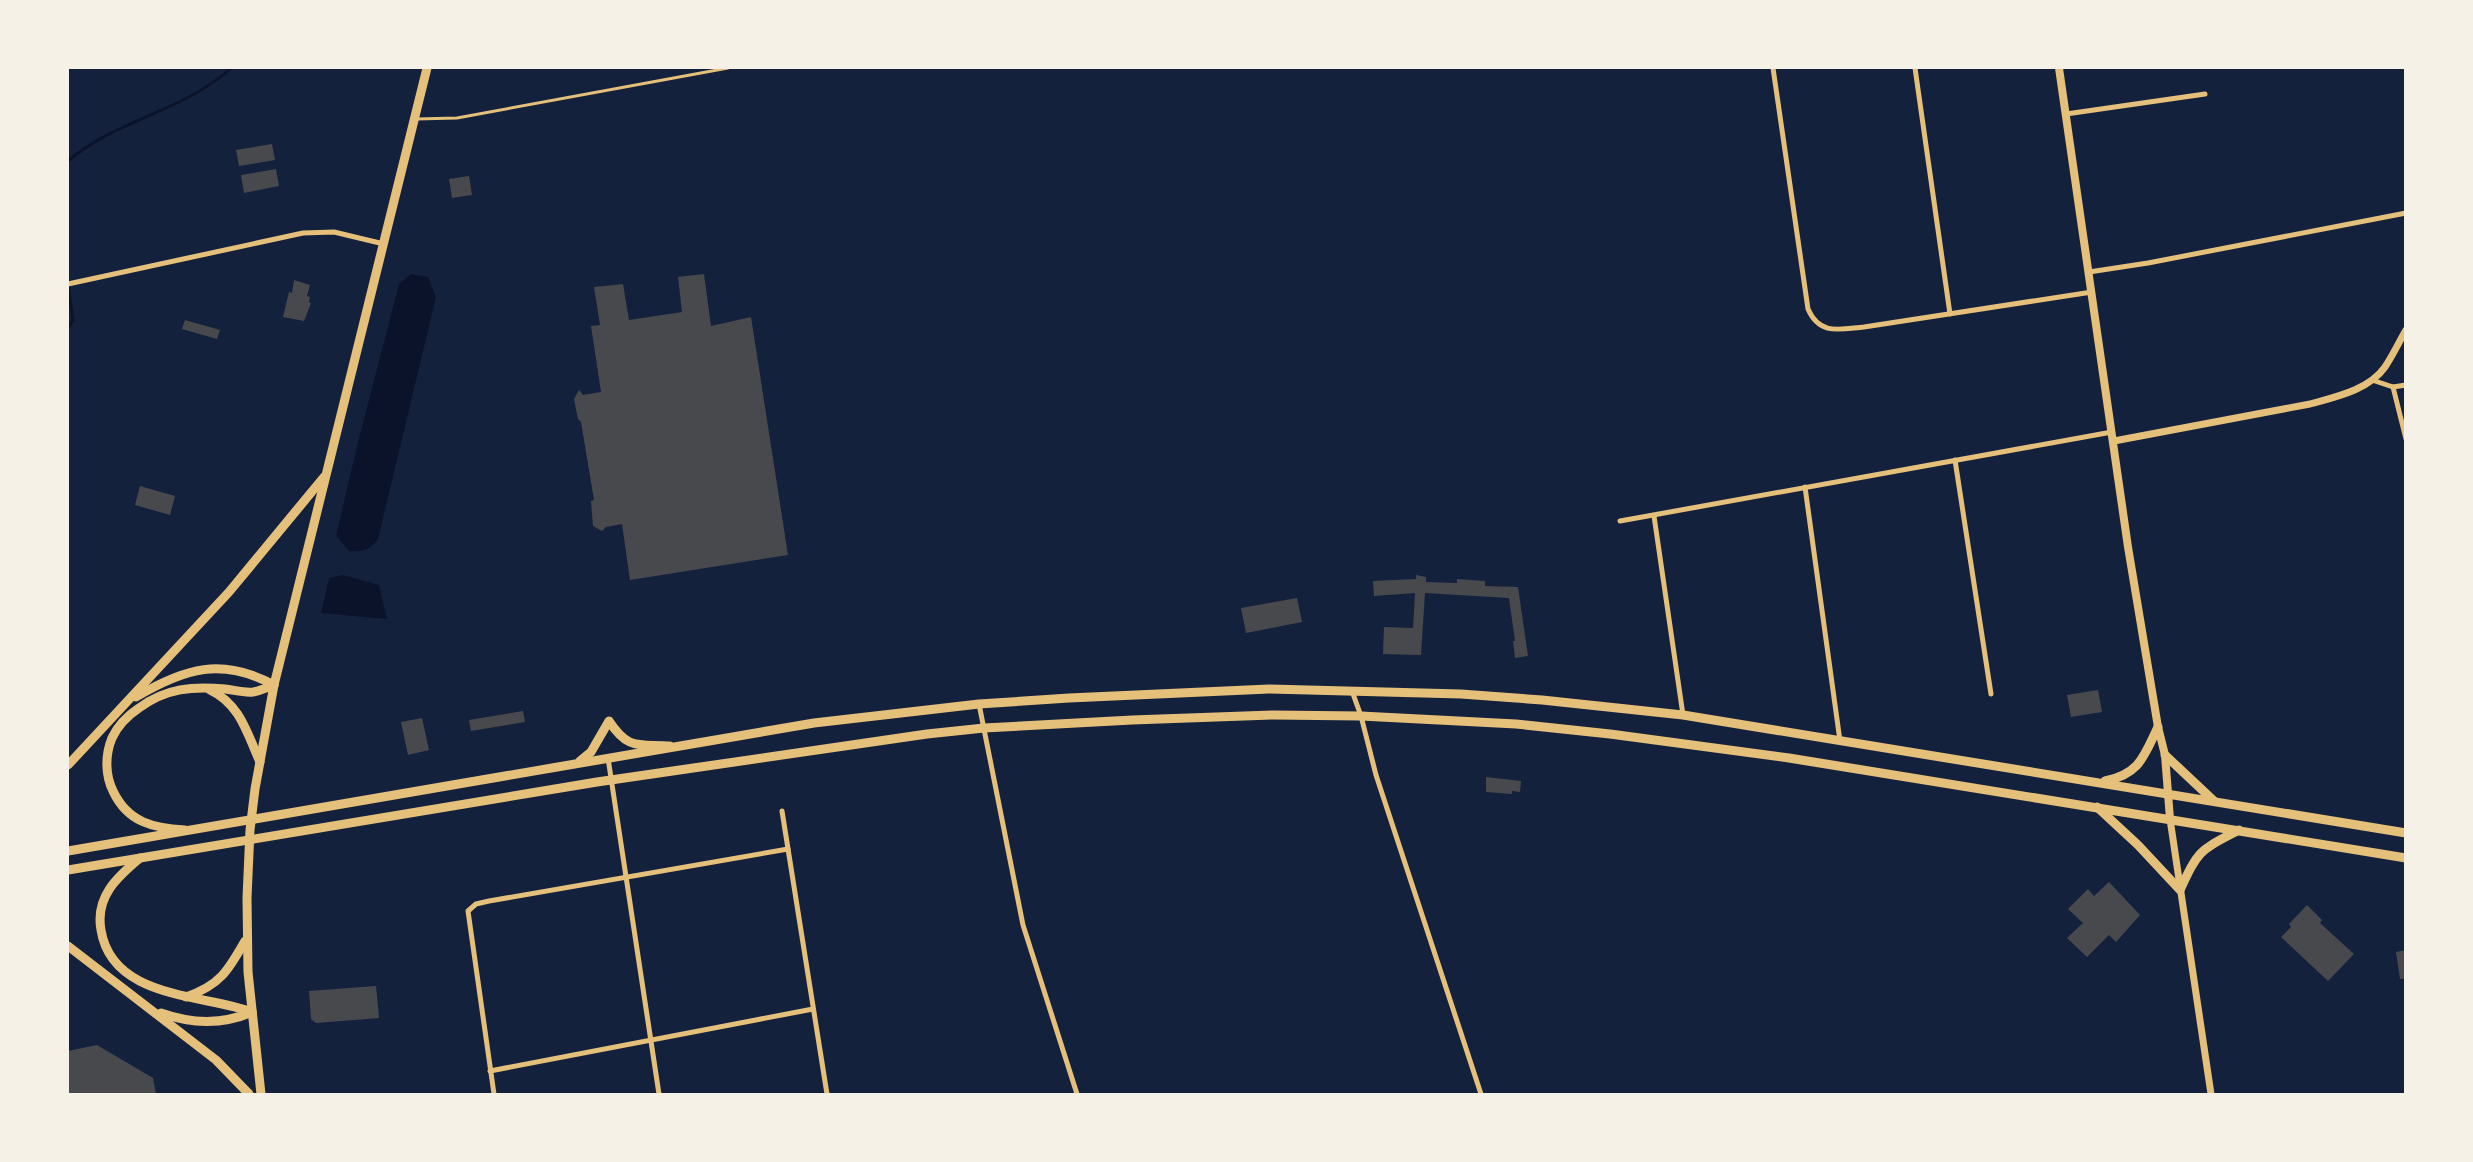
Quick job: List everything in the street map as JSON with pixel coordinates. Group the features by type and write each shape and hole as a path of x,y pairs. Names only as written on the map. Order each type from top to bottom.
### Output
{"main road":[{"path":"261,1095 245,941 255,789 274,685 427,68"},
{"path":"2059,68 2128,547 2158,727 2165,755 2170,819"},
{"path":"68,765 128,703 256,562 327,473"},
{"path":"128,703 164,681 197,669 233,669 249,673 274,685"},
{"path":"185,830 156,828 138,819 123,807 109,782 107,754 117,728 130,714 168,692 202,687 252,692 274,685"},
{"path":"202,687 224,698 237,711 260,762"},
{"path":"68,851 608,756 814,723 979,704 1269,689 1530,699 1683,715 2406,833"},
{"path":"68,870 772,754 984,728 1273,715 1361,716 1516,724 1610,734 1789,758 2406,858"},
{"path":"580,761 591,752 609,721 625,742 670,746"},
{"path":"2100,783 2121,778 2133,770 2143,760 2158,727"},
{"path":"2165,755 2216,803"},
{"path":"2097,807 2138,845 2180,890 2194,858 2204,848 2239,830"},
{"path":"140,858 116,878 105,895 100,914 104,943 114,960 134,977 157,988 186,997 232,1004 252,1012"},
{"path":"186,997 207,989 220,980 231,967 245,941"},
{"path":"68,946 152,1009 226,1069 249,1095"},
{"path":"152,1009 181,1019 210,1022 233,1020 252,1012"}],"street":[{"path":"1773,68 1808,309 1813,320 1824,328 1837,330 1950,315 2092,292"},
{"path":"1915,68 1950,315"},
{"path":"2066,114 2205,94"},
{"path":"2089,272 2406,213"},
{"path":"68,284 303,233 334,232 384,244"},
{"path":"2114,441 2310,404 2341,395 2372,380 2384,369 2406,330"},
{"path":"2372,380 2394,387 2406,385"},
{"path":"2394,387 2406,439"},
{"path":"1620,521 2112,432"},
{"path":"1955,460 1990,694"},
{"path":"1805,487 1840,741"},
{"path":"1654,516 1683,715"},
{"path":"1352,691 1481,1095"},
{"path":"979,704 1023,925 1077,1095"},
{"path":"608,756 658,1095"},
{"path":"782,811 827,1095"},
{"path":"2170,819 2211,1095"},
{"path":"494,1095 468,911 476,904 788,849"},
{"path":"490,1071 813,1009"}],"lane":[{"path":"415,119 457,118 728,68"}],"water":[{"path":"411,274 428,277 436,297 378,539 366,550 349,551 336,536 399,284"},
{"path":"343,575 379,585 387,619 321,613 329,578"}],"building":[{"path":"272,144 275,160 239,166 236,150"},
{"path":"276,169 279,186 244,193 241,175"},
{"path":"469,176 472,195 452,198 449,179"},
{"path":"704,274 711,326 751,317 788,555 630,580 622,524 606,527 602,531 593,526 591,501 594,500 581,422 578,419 574,399 579,390 583,395 601,392 591,326 600,325 594,287 623,284 629,320 682,312 678,277"},
{"path":"294,280 310,285 307,296 310,297 309,302 311,303 304,321 283,317"},
{"path":"185,320 220,330 217,339 182,329"},
{"path":"140,486 175,496 170,515 135,505"},
{"path":"1416,575 1426,577 1426,582 1457,583 1457,579 1485,581 1485,586 1518,587 1528,656 1515,658 1509,598 1425,593 1421,655 1383,654 1384,627 1413,628 1415,593 1374,596 1373,581 1416,579"},
{"path":"1297,598 1302,622 1246,633 1241,608"},
{"path":"2098,690 2102,712 2071,717 2067,695"},
{"path":"523,711 525,722 471,731 469,720"},
{"path":"422,718 429,750 408,755 401,722"},
{"path":"1486,777 1521,781 1520,792 1512,791 1512,794 1486,792"},
{"path":"2109,882 2140,915 2116,942 2109,935 2087,957 2067,938 2083,923 2068,909 2088,889 2094,896"},
{"path":"2307,905 2322,920 2320,923 2354,954 2328,981 2281,937 2291,927 2289,924"},
{"path":"2406,950 2406,979 2400,979 2396,952"},
{"path":"376,986 379,1018 316,1023 311,1019 309,991"},
{"path":"97,1045 153,1078 156,1094 68,1094 68,1051"}],"waterway":[{"path":"68,161 107,135 193,95 213,83 231,68"},
{"path":"68,285 73,320 68,328"}]}
